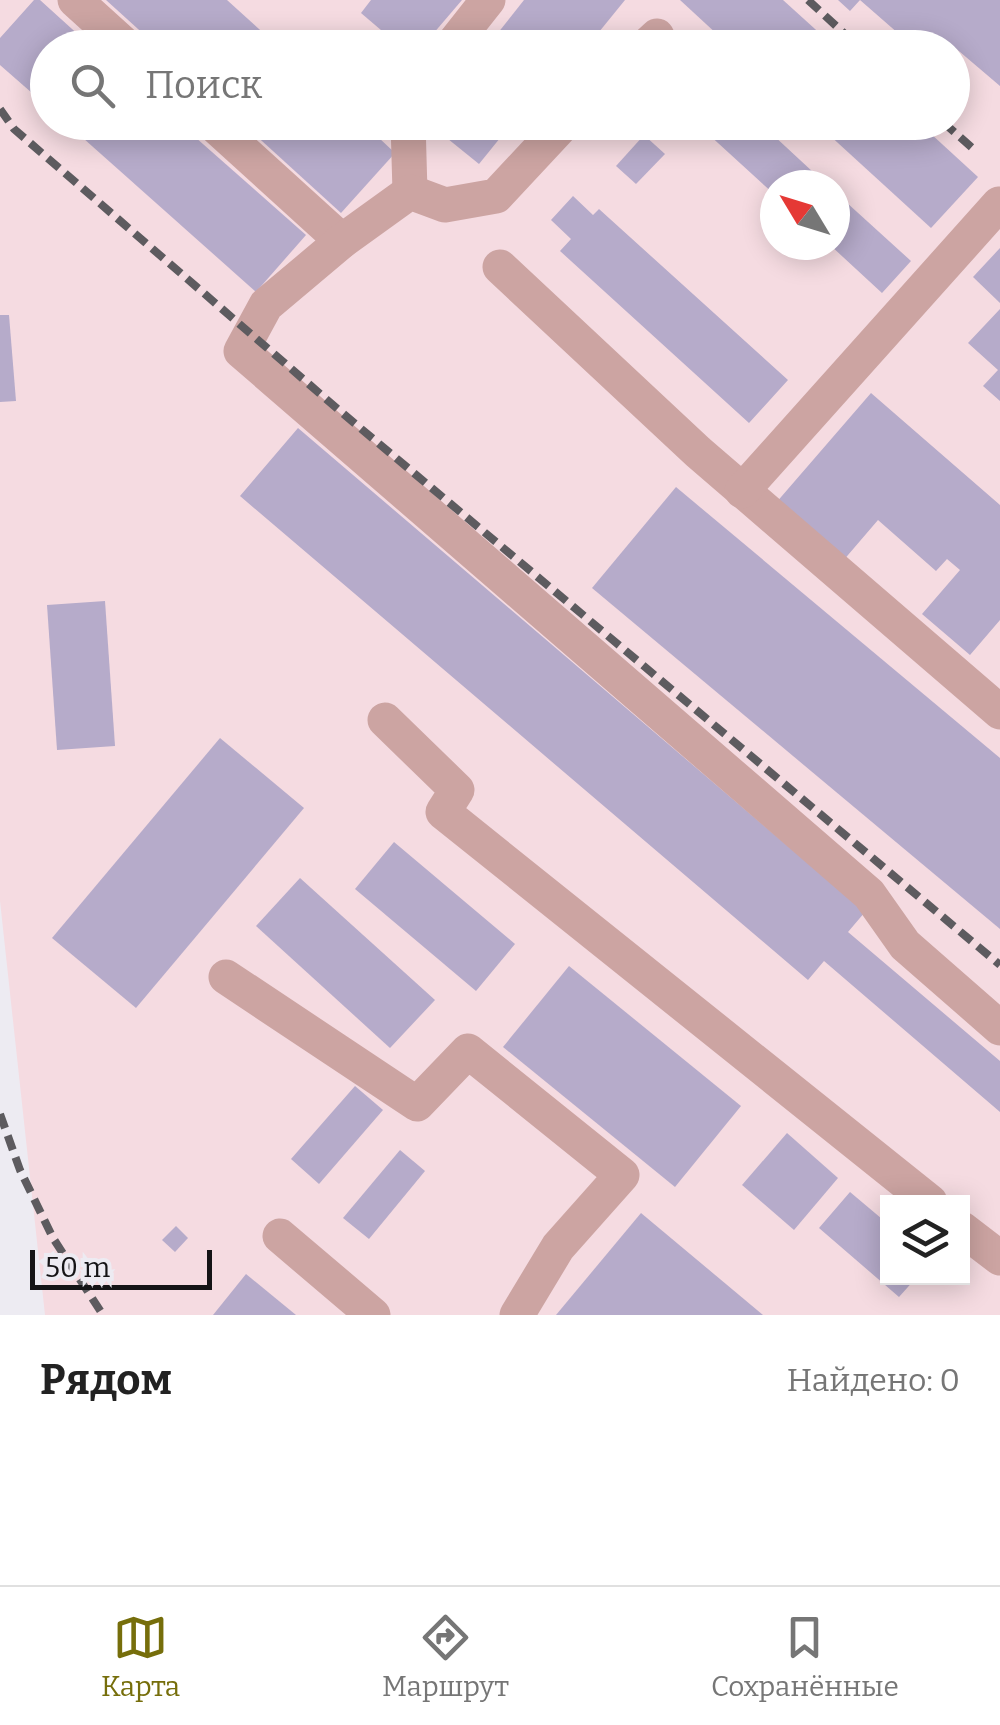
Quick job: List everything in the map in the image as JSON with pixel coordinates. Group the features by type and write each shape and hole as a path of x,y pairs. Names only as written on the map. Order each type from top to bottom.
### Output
{"lane":[{"path":"75,0 108,30"},
{"path":"464,30 488,0"},
{"path":"231,140 342,241"},
{"path":"409,140 410,192"},
{"path":"410,192 445,206 496,196 548,140"},
{"path":"410,192 342,241 266,305 242,351 870,894 904,945 1000,1028"},
{"path":"742,490 998,204"},
{"path":"500,266 742,490 1000,712"},
{"path":"384,720 457,790 444,812 921,1195"},
{"path":"226,977 417,1104 468,1051 622,1175 558,1247 518,1315"},
{"path":"970,1235 1000,1258"},
{"path":"280,1236 373,1315"}],"shaded area":[{"path":"0,0 1000,0 1000,1315 45,1315 0,901"}],"building":[{"path":"34,0 40,0 73,30 30,30 30,91 0,65 0,38"},
{"path":"106,0 227,0 260,30 139,30"},
{"path":"371,0 462,0 436,30 381,30 361,13"},
{"path":"524,0 625,0 601,30 500,30"},
{"path":"680,0 783,0 816,30 712,30"},
{"path":"838,0 860,0 850,11"},
{"path":"860,0 1000,0 1000,86 970,60 970,30 894,30"},
{"path":"85,140 198,140 306,235 256,292"},
{"path":"261,140 381,140 395,153 341,213"},
{"path":"449,140 498,140 479,164"},
{"path":"639,140 650,140 665,154 636,184 616,166"},
{"path":"715,140 778,140 811,170 760,170 760,181"},
{"path":"835,140 938,140 978,177 931,228"},
{"path":"573,196 593,215 599,209 788,380 749,423 560,251 571,239 551,220"},
{"path":"850,206 911,261 882,293 846,260 850,260"},
{"path":"1000,248 1000,303 973,277"},
{"path":"1000,309 1000,401 983,386 998,370 968,343"},
{"path":"0,315 9,315 16,401 0,402"},
{"path":"871,393 1000,505 1000,620 970,655 922,614 960,570 947,559 936,571 878,520 842,562 775,504"},
{"path":"298,428 865,912 848,932 1000,1061 1000,1112 824,961 808,980 240,496"},
{"path":"676,487 1000,758 1000,929 592,588"},
{"path":"105,601 115,746 57,750 47,605"},
{"path":"220,738 304,808 136,1008 52,938"},
{"path":"394,842 515,944 476,991 355,889"},
{"path":"300,878 435,1000 390,1048 256,926"},
{"path":"569,966 741,1106 675,1187 503,1047"},
{"path":"355,1086 383,1110 319,1184 291,1159"},
{"path":"787,1133 838,1178 794,1230 742,1185"},
{"path":"400,1150 425,1171 369,1239 343,1218"},
{"path":"850,1192 880,1217 880,1281 819,1228"},
{"path":"641,1213 763,1315 556,1315"},
{"path":"176,1226 188,1238 175,1252 162,1240"},
{"path":"246,1274 296,1315 213,1315"},
{"path":"885,1285 910,1285 899,1297"}],"railway":[{"path":"808,0 840,30"},
{"path":"0,109 14,129 340,411 1000,965"},
{"path":"963,140 977,152"},
{"path":"0,1114 20,1170 53,1238 103,1315"}]}
